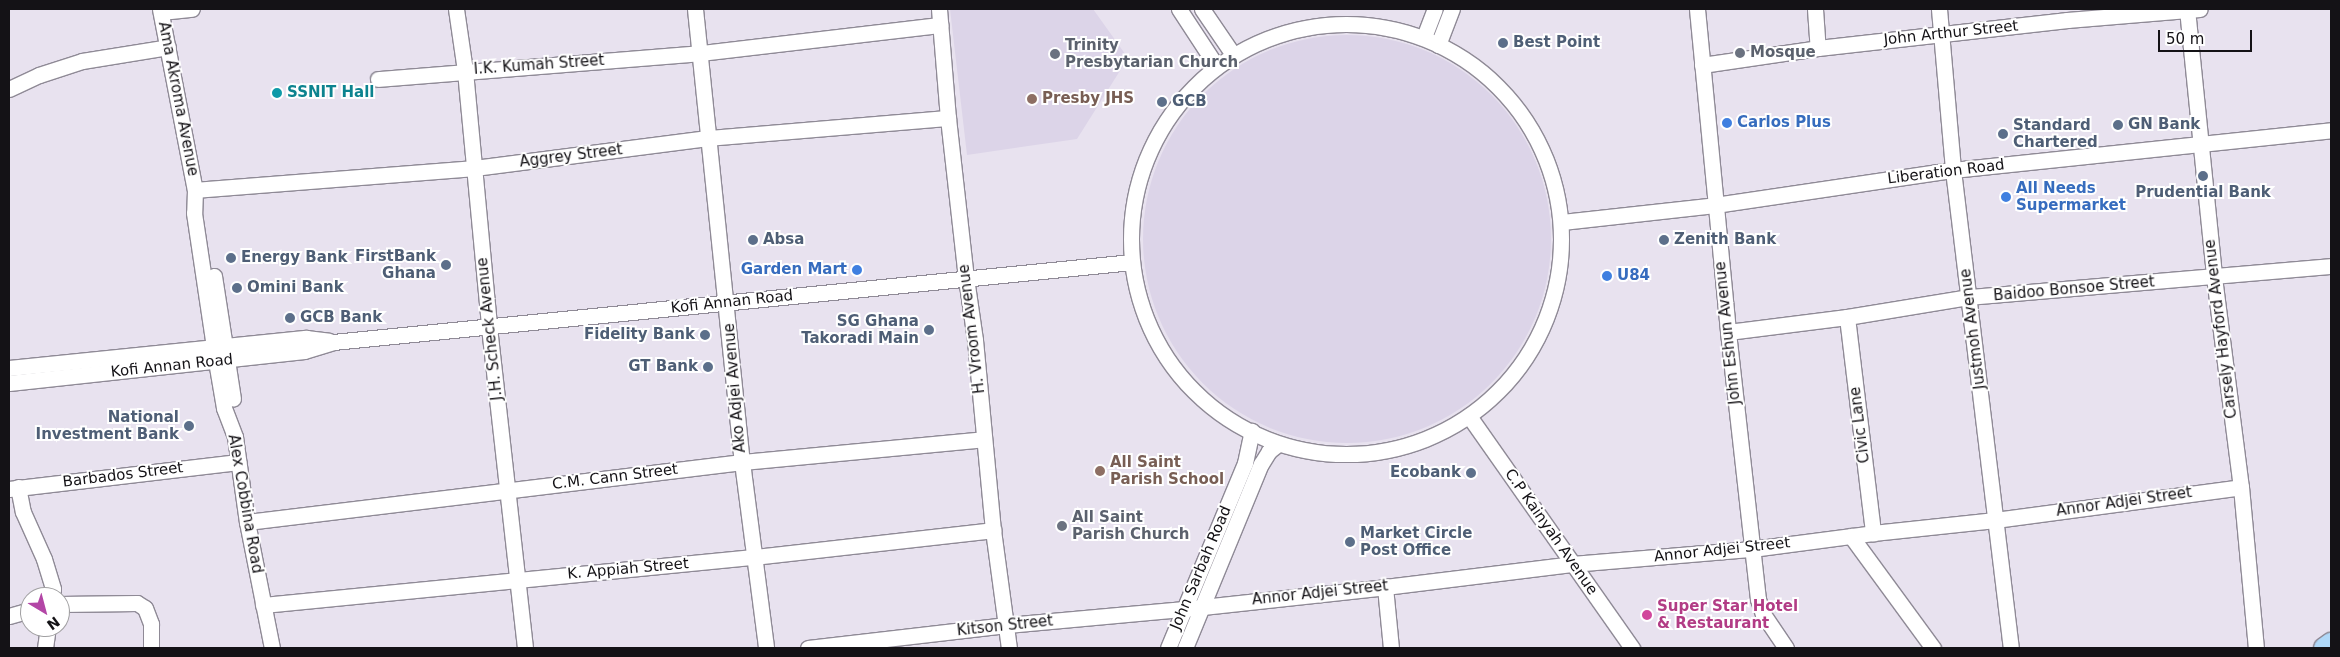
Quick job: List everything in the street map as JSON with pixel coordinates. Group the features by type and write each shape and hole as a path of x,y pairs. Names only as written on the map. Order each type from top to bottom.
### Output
{"main road":[{"path":"2324,648 2331,643"}],"street":[{"path":"161,10 192,9"},
{"name":"J.H. Scheck Avenue","path":"456,9 465,71 489,327 525,648"},
{"name":"Ako Adjei Avenue","path":"695,9 742,462 766,648"},
{"name":"H. Vroom Avenue","path":"939,9 948,118 975,340 993,530 1009,648"},
{"path":"1179,9 1216,64"},
{"path":"1202,9 1232,52"},
{"path":"1424,37 1435,9"},
{"path":"1438,45 1452,9"},
{"name":"John Eshun Avenue","path":"1697,9 1728,332 1758,599 1763,614 1786,648"},
{"path":"1814,9 1818,48"},
{"name":"Justmoh Avenue","path":"1939,9 1953,170 2010,648"},
{"name":"John Arthur Street","path":"1702,65 1818,48 1941,34 2066,14 2191,9"},
{"name":"Carsely Hayford Avenue","path":"2191,9 2200,144 2214,277 2241,487 2256,648"},
{"name":"Ama Akroma Avenue","path":"161,10 195,190 204,212 220,354"},
{"path":"1359,24 1424,37 1477,66 1520,109 1549,162 1562,222 1559,278 1541,331 1511,378 1469,416 1431,437 1390,450 1347,455 1304,450 1278,444 1214,410 1175,371 1147,323 1131,262 1131,220 1142,171 1163,126 1216,64 1232,52 1264,39 1294,30 1359,24"},
{"name":"I.K. Kumah Street","path":"378,79 701,53 940,25"},
{"path":"9,89 39,75 82,61 168,47"},
{"name":"Aggrey Street","path":"195,190 474,168 708,138 948,118"},
{"name":"Liberation Road","path":"1562,222 1715,205 1953,170 2331,130"},
{"name":"Kofi Annan Road","path":"9,368 220,354 304,351 333,342 1131,262"},
{"name":"Baidoo Bonsoe Street","path":"1728,332 1847,317 1969,297 2331,266"},
{"name":"Civic Lane","path":"1847,317 1873,533"},
{"name":"Kofi Annan Road","path":"9,383 220,354"},
{"name":"Alex Cobbina Road","path":"220,354 224,408 235,438 247,522 272,648"},
{"name":"C.P Kainyah Avenue","path":"1469,416 1632,648"},
{"name":"John Sarbah Road","path":"1168,648 1246,464 1252,431"},
{"name":"C.M. Cann Street","path":"247,522 742,462 984,439"},
{"name":"John Sarbah Road","path":"1185,648 1261,464 1270,451 1278,444"},
{"name":"Barbados Street","path":"13,488 238,462"},
{"name":"Annor Adjei Street","path":"1203,606 1384,587 1572,564 1752,549 1873,533 1995,520 2241,487"},
{"path":"13,488 44,559 52,587"},
{"name":"K. Appiah Street","path":"263,605 754,557 993,530"},
{"path":"1851,536 1932,648"},
{"path":"1384,587 1391,648"},
{"path":"70,604 137,603 145,608 150,624 152,648"},
{"name":"Kitson Street","path":"808,648 1007,625 1203,606"}],"shaded area":[{"name":"Presby JHS","path":"950,9 1093,9 1128,58 1077,139 967,155"},
{"path":"1347,35 1387,39 1425,51 1460,70 1491,95 1516,126 1535,161 1547,199 1551,239 1547,279 1535,317 1516,352 1491,383 1460,408 1425,427 1387,439 1347,443 1307,439 1269,427 1234,408 1203,383 1178,352 1159,317 1147,279 1143,239 1147,199 1159,161 1178,126 1203,95 1234,70 1269,51 1307,39"}],"place":[{"name":"Best Point","path":"1503,43"},
{"name":"Mosque","path":"1740,53"},
{"name":"Trinity Presbytarian Church","path":"1055,54"},
{"name":"SSNIT Hall","path":"277,93"},
{"name":"Presby JHS","path":"1032,99"},
{"name":"GCB","path":"1162,102"},
{"name":"Carlos Plus","path":"1727,123"},
{"name":"GN Bank","path":"2118,125"},
{"name":"Standard Chartered","path":"2003,134"},
{"name":"Prudential Bank","path":"2203,176"},
{"name":"All Needs Supermarket","path":"2006,197"},
{"name":"Absa","path":"753,240"},
{"name":"Zenith Bank","path":"1664,240"},
{"name":"Energy Bank","path":"231,258"},
{"name":"FirstBank Ghana","path":"446,265"},
{"name":"Garden Mart","path":"857,270"},
{"name":"U84","path":"1607,276"},
{"name":"Omini Bank","path":"237,288"},
{"name":"GCB Bank","path":"290,318"},
{"name":"SG Ghana Takoradi Main","path":"929,330"},
{"name":"Fidelity Bank","path":"705,335"},
{"name":"GT Bank","path":"708,367"},
{"name":"National Investment Bank","path":"189,426"},
{"name":"All Saint Parish School","path":"1100,471"},
{"name":"Ecobank","path":"1471,473"},
{"name":"All Saint Parish Church","path":"1062,526"},
{"name":"Market Circle Post Office","path":"1350,542"},
{"name":"Super Star Hotel & Restaurant","path":"1647,615"}]}
